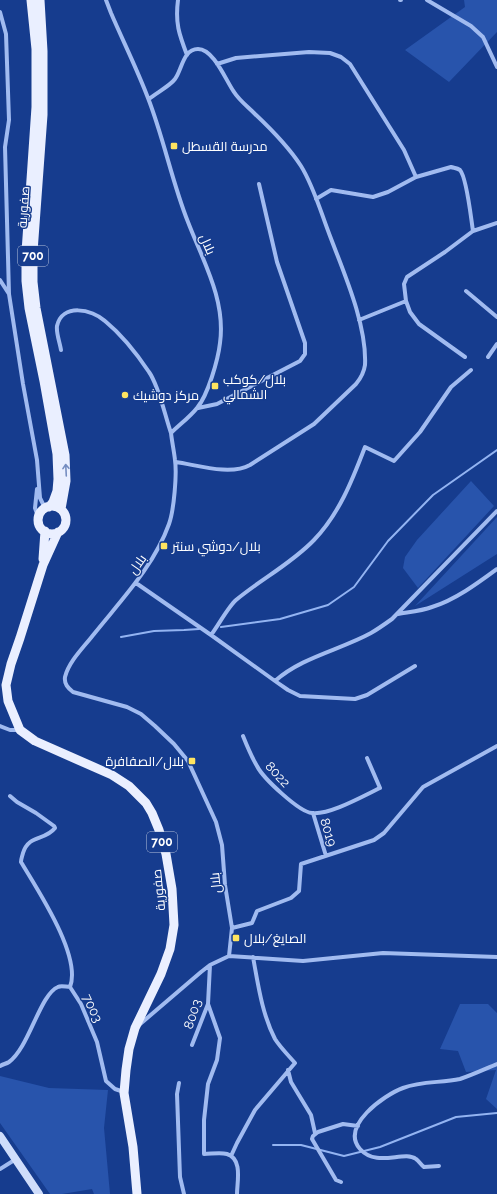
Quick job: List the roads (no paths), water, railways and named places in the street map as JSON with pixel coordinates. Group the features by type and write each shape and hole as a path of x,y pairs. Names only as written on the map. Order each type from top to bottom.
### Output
{"main road":[{"name":"صفورية","path":"31,0 36,49 36,106 26,252 26,281 29,308 57,454 57,491 53,502 47,507"},
{"name":"صفورية","path":"40,0 43,51 43,115 33,282 36,308 64,455 66,481 61,509"},
{"path":"47,507 57,507 61,509"},
{"name":"700","path":"39,519 40,515 47,507"},
{"name":"700","path":"20,730 8,701 6,685 11,664 42,565 58,532 65,526 66,521 64,512 61,509"},
{"path":"39,519 39,524 45,531 54,534 58,532"},
{"name":"700","path":"42,565 45,531"},
{"name":"صفورية","path":"20,730 35,741 112,775 129,786 146,803 152,813 166,854 171,882 174,925 170,949 161,974 135,1028 129,1049 124,1093 133,1146 137,1194"}],"street":[{"name":"بلال","path":"106,0 149,99 188,222 215,289 221,321 220,343 215,368 208,388 198,408 171,433 176,462 174,502 170,523 156,553 136,583 71,663 65,679 65,684 68,689 73,692 135,710 174,744 188,761 216,822 222,845 225,885 232,928 229,956"},
{"path":"178,0 178,30 187,55"},
{"path":"426,0 471,26 483,37 497,68"},
{"path":"0,12 6,34 9,113 5,147 9,294 37,460 40,498 47,507"},
{"path":"149,99 175,79 190,52 196,49 201,49 206,52 217,64 234,93 284,143 301,167 316,199 351,291 364,346 365,366 362,376 356,384 314,424 244,469 220,469 176,462"},
{"path":"217,64 236,58 309,52 330,53 341,57 350,64 404,150 416,177"},
{"path":"316,199 331,190 373,196 388,192 416,177 451,167 460,170 462,175 473,231"},
{"path":"198,408 217,404 300,361 305,354 305,343 277,262 259,184"},
{"path":"465,357 419,324 410,312 406,301 404,284 407,277 445,252 473,231 497,223"},
{"path":"0,280 9,294"},
{"path":"466,291 497,317"},
{"path":"359,320 406,301"},
{"path":"61,350 57,326 62,316 72,310 85,310 104,320 136,353 150,374 171,433"},
{"path":"488,357 497,344"},
{"path":"211,635 235,601 291,561 314,540 334,514 347,493 365,447 394,461 420,432 451,387 471,370"},
{"path":"38,485 35,508 39,519"},
{"path":"275,681 284,673 297,666 371,633 392,619 497,511"},
{"path":"398,614 424,610 437,605 477,583 497,569"},
{"path":"136,583 288,690 300,696 355,699 367,695 415,666"},
{"path":"0,726 10,730 20,730"},
{"name":"8022","path":"242,736 257,767 266,778 292,802 307,812 313,814"},
{"path":"232,928 252,923 257,911 291,898 299,891 301,864 374,840 384,833 423,787 497,746"},
{"path":"313,814 345,805 380,788 367,758"},
{"path":"10,796 24,807 36,812 55,828 50,833 29,842 25,847 21,862 50,911 63,937 71,967 72,979 70,987"},
{"name":"8019","path":"313,814 326,856"},
{"path":"135,1028 210,965 229,956 303,961 383,953 497,957"},
{"path":"231,1156 255,1110 295,1063 276,1040 270,1028 260,996 253,957"},
{"name":"8003","path":"192,1045 208,1004 210,965"},
{"name":"7003","path":"0,1066 9,1062 23,1046 45,1001 52,991 57,987 70,987 81,1004 97,1042 106,1081 115,1089 124,1093"},
{"path":"208,1004 220,1038 217,1060 208,1084 204,1120 204,1154 226,1153 231,1156 237,1164 236,1194"},
{"path":"439,1166 424,1168 416,1159 410,1156 381,1158 371,1157 360,1149 356,1143 355,1133 360,1120 385,1098 403,1088 419,1084 460,1079 497,1064"},
{"path":"288,1070 291,1082 311,1115 315,1133 312,1139 336,1180 341,1182"},
{"path":"178,1083 177,1094 180,1177 184,1194"},
{"path":"315,1133 343,1124 358,1126"},
{"path":"0,1136 39,1194"},
{"path":"0,1169 16,1159"}],"waterway":[{"path":"221,627 280,619 328,605 354,587 388,541 433,495 497,450"},
{"path":"121,637 154,631 199,629"},
{"path":"273,1145 301,1145 344,1156 380,1147 456,1117 497,1113"}],"place":[{"name":"مدرسة القسطل","path":"174,146"},
{"name":"بلال/كوكب الشمالي","path":"215,386"},
{"name":"مركز دوشيك","path":"125,395"},
{"name":"بلال/دوشي سنتر","path":"164,546"},
{"name":"بلال/الصفافرة","path":"192,761"},
{"name":"الصايغ/بلال","path":"236,938"}]}
